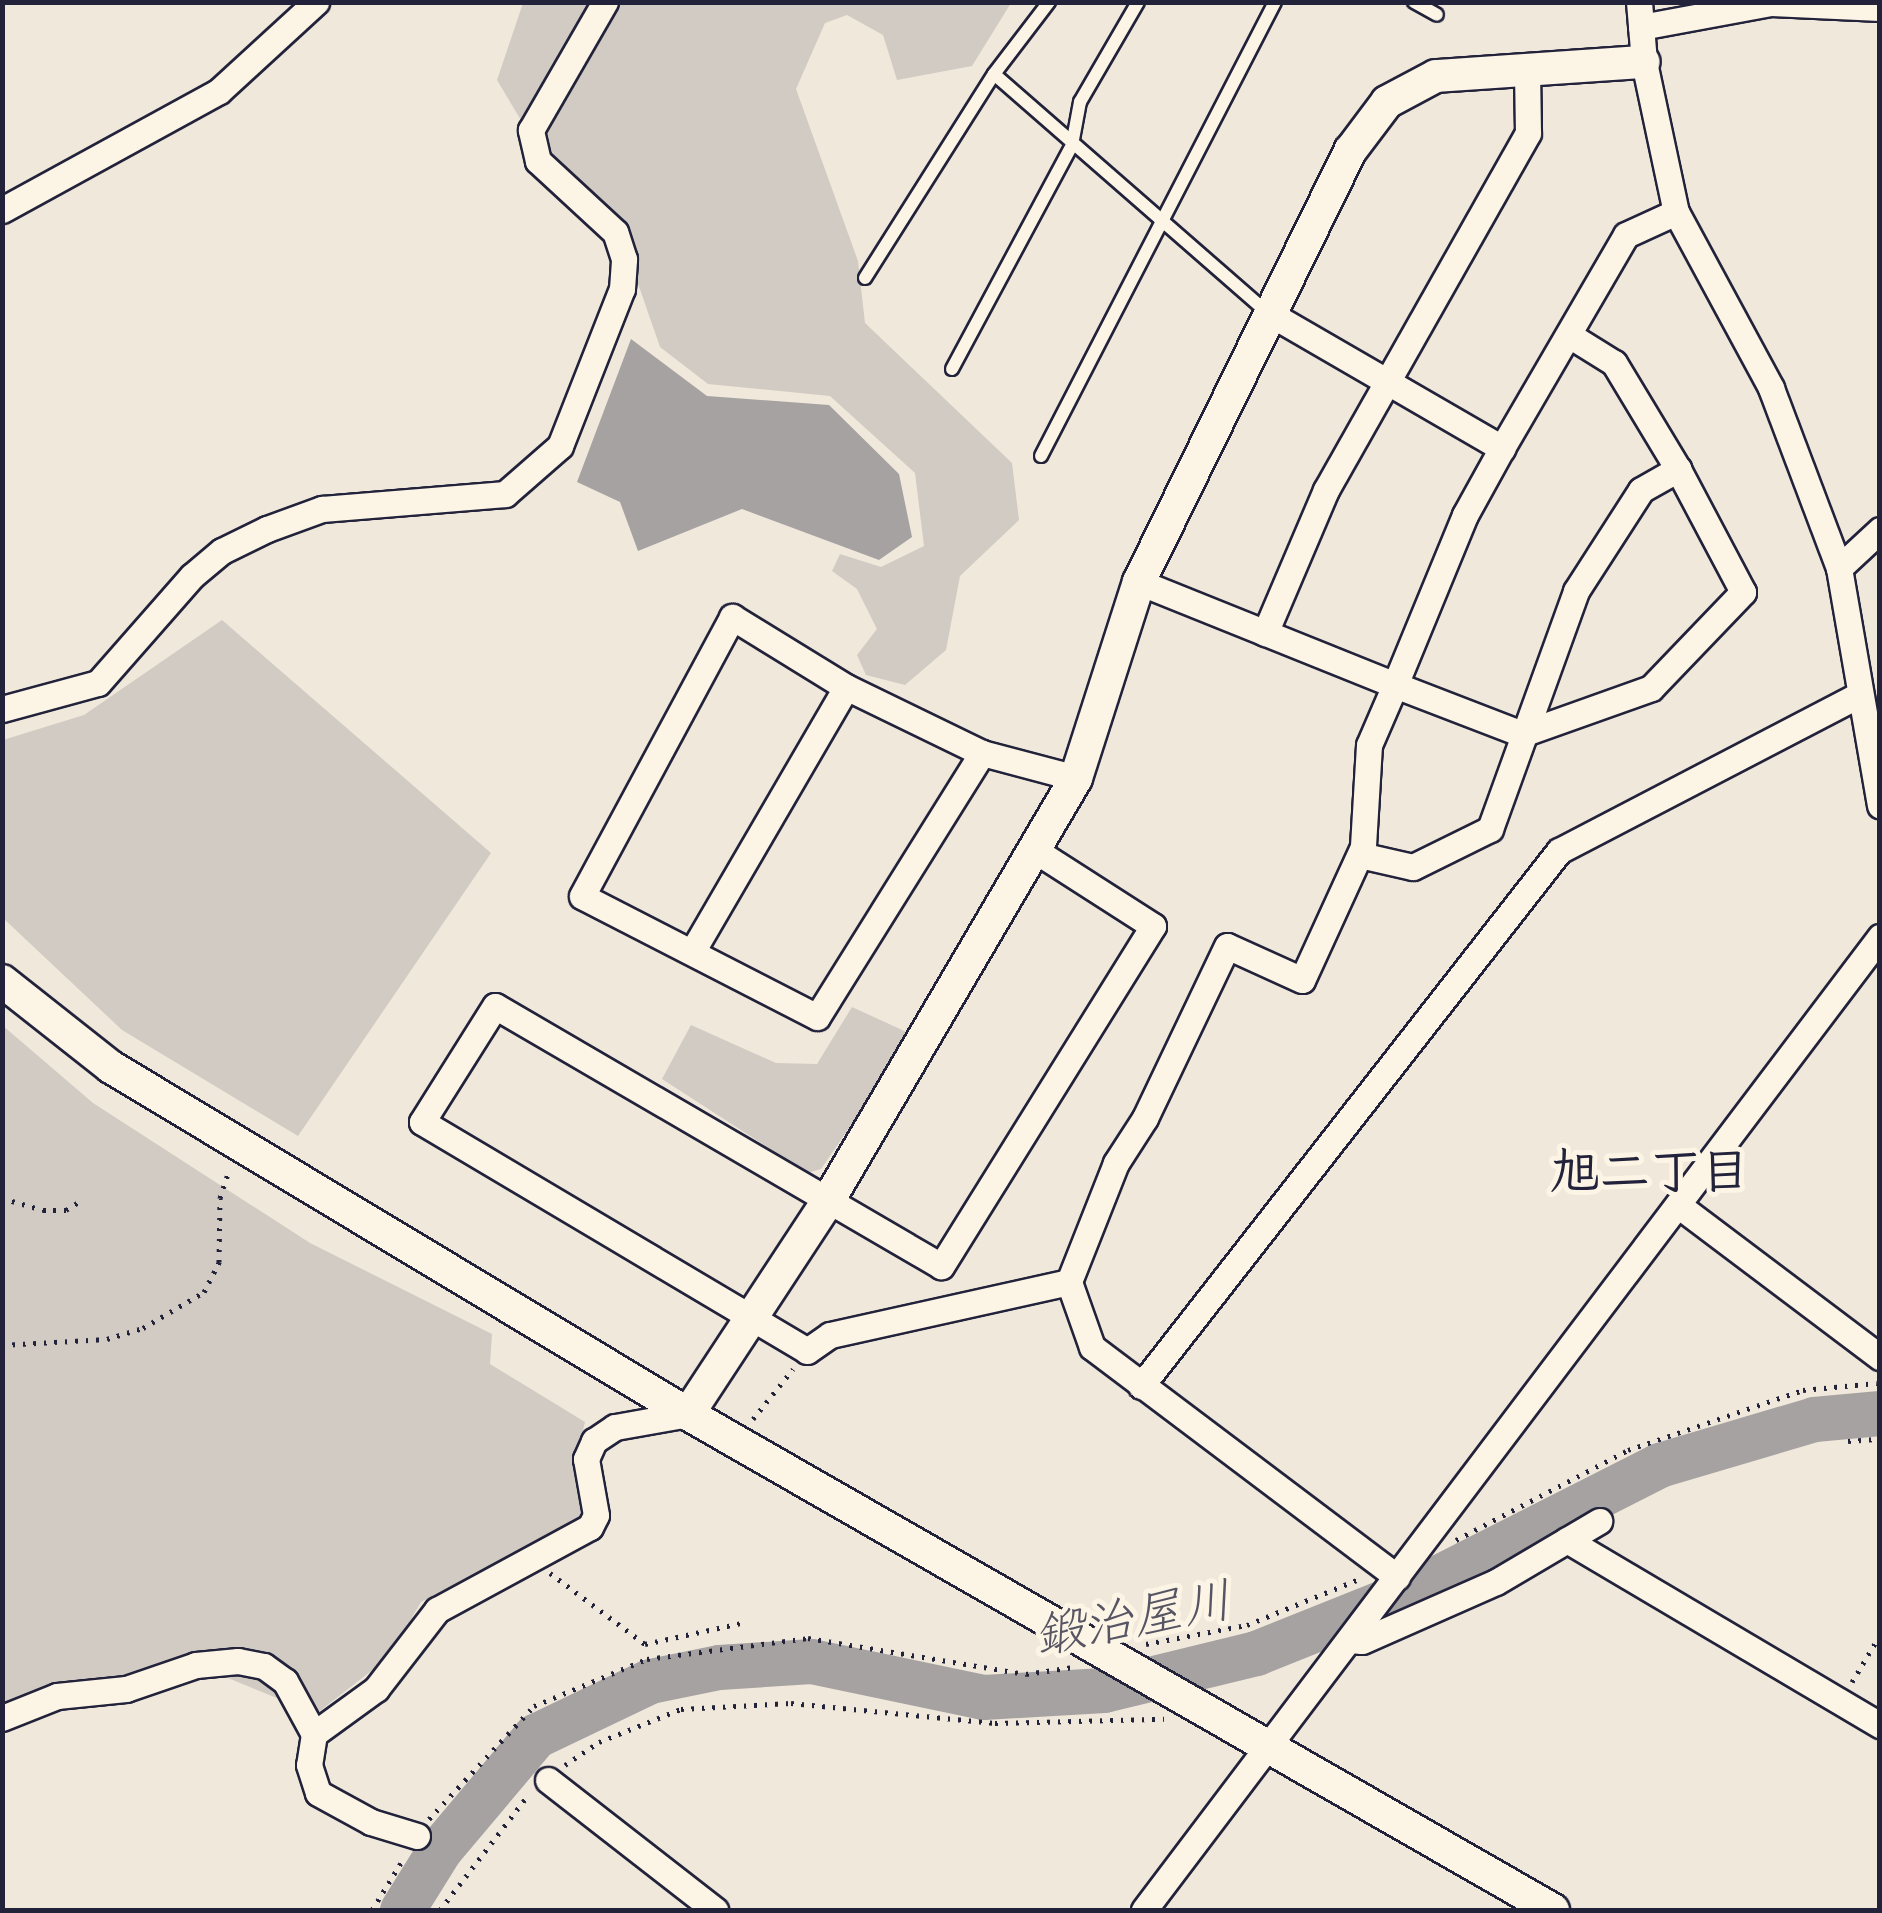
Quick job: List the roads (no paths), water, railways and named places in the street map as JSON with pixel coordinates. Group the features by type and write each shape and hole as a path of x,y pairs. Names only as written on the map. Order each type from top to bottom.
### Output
{"street":[{"path":"2,210 219,91 316,2"},
{"path":"2,709 98,683 192,576 222,551 267,529 322,509 434,496 488,498 505,494 560,446 622,290 624,260 616,232 538,161 531,130 605,2"},
{"path":"1880,8 1771,3 1640,15 1644,62 1676,212 1771,388 1838,568 1880,805"},
{"path":"314,1734 376,1689 437,1610 590,1526 596,1516 586,1480 594,1441 615,1427 688,1414 755,1318 1076,778 1139,582 1267,312 1351,150 1387,102 1436,76 1644,62"},
{"path":"1266,633 1326,490 1385,379 1528,134 1528,70"},
{"path":"1392,1575 1092,1346 1069,1282 1116,1163 1145,1118 1227,946 1302,980 1360,855 1369,745 1464,515 1626,235 1676,212"},
{"path":"1267,312 1502,448"},
{"path":"1139,582 1522,734 1651,688 1743,592 1678,470 1614,363 1569,334"},
{"path":"1360,855 1413,866 1490,830 1576,590 1641,490 1678,470"},
{"path":"1838,568 1880,530"},
{"path":"982,753 817,1018 582,896 732,618 846,687 982,753 1076,778"},
{"path":"692,952 846,687"},
{"path":"1141,1386 1559,851 1860,694"},
{"path":"1036,851 1153,926 941,1266 495,1006 422,1122 807,1351 830,1335 1069,1282"},
{"path":"1144,1910 1354,1634 1392,1575 1418,1550 1880,936"},
{"path":"2,981 111,1067 688,1414 1269,1743 1552,1910"},
{"path":"1678,1205 1880,1357"},
{"path":"1354,1634 1362,1641 1415,1619 1599,1522"},
{"path":"1566,1540 1880,1725"},
{"path":"2,1718 57,1696 126,1689 196,1665 238,1661 264,1666 285,1681 314,1734 309,1765 318,1792 371,1822 417,1836"},
{"path":"548,1780 715,1910"}],"lane":[{"path":"866,278 994,74 1050,2"},
{"path":"952,369 1072,145 1080,102 1138,2"},
{"path":"1041,456 1142,270 1157,222 1275,2"},
{"path":"1414,2 1437,15"},
{"path":"994,74 1157,222 1267,312"}],"waterway":[{"name":"鍛治屋川","path":"402,1910 440,1849 535,1736 650,1681 719,1667 811,1661 983,1697 1104,1690 1256,1653 1411,1591 1659,1465 1814,1419 1880,1413"}],"district":[{"name":"旭二丁目","path":"1650,1172"}]}
